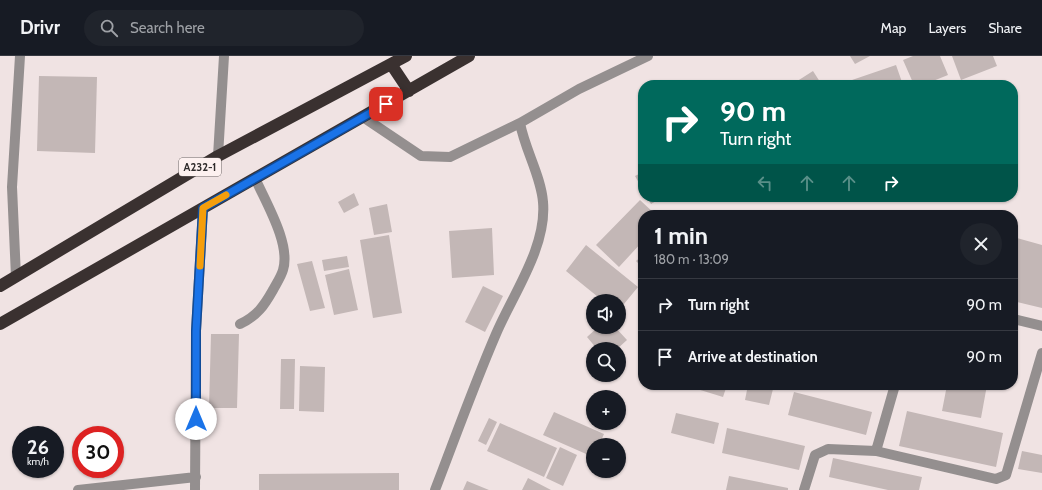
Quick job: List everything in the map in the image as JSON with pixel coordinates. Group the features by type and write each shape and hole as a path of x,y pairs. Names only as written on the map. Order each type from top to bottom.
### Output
{"highway":[{"name":"A232-1","path":"0,286 218,156 406,56"},
{"path":"0,324 469,56"},
{"path":"392,64 409,91"}],"street":[{"path":"16,277 12,187 20,56"},
{"path":"218,156 224,56"},
{"path":"362,117 421,156 450,157 520,124 579,90 648,56"},
{"path":"435,490 496,334 540,240 544,202 535,169 523,139 520,124"},
{"path":"240,324 252,318 264,306 283,270 285,254 282,239 255,178"},
{"path":"195,490 196,331 203,208"},
{"path":"1018,320 1042,326"},
{"path":"804,490 815,455 828,449 876,451 996,480 1006,475 1042,353"},
{"path":"876,451 894,390"},
{"path":"78,490 196,477"}],"building":[{"path":"850,56 870,56 855,64"},
{"path":"913,56 940,56 948,75 936,80 912,80 903,60"},
{"path":"952,56 993,56 997,66 961,80"},
{"path":"896,65 901,80 852,80"},
{"path":"813,71 819,80 799,80"},
{"path":"39,76 97,77 95,153 37,151"},
{"path":"638,174 638,181 635,176"},
{"path":"354,193 359,205 344,213 338,202"},
{"path":"638,202 642,202 651,210 638,210 638,246 619,267 596,245"},
{"path":"387,204 392,232 374,235 369,208"},
{"path":"492,228 494,275 452,278 449,231"},
{"path":"389,235 402,313 373,318 360,240"},
{"path":"1018,238 1042,245 1042,308 1018,302"},
{"path":"586,245 638,287 626,302 626,294 594,294 566,271"},
{"path":"347,256 349,267 324,271 322,260"},
{"path":"312,261 325,308 310,311 297,264"},
{"path":"349,269 358,310 334,315 325,275"},
{"path":"483,286 503,296 485,332 465,322"},
{"path":"211,334 239,334 237,408 209,408"},
{"path":"590,334 621,334 627,340 625,342 591,342 587,337"},
{"path":"281,359 295,359 294,409 280,409"},
{"path":"300,366 325,367 324,412 299,411"},
{"path":"700,390 725,390 723,397"},
{"path":"747,390 773,390 769,405 745,400"},
{"path":"946,390 986,390 981,418 942,411"},
{"path":"794,392 872,412 866,435 788,415"},
{"path":"907,411 1003,433 996,467 899,446"},
{"path":"554,412 586,426 586,430 595,430 604,434 602,438 586,438 586,454 543,435"},
{"path":"676,413 719,423 714,444 671,433"},
{"path":"489,418 497,422 486,445 478,441"},
{"path":"500,423 557,448 544,477 487,451"},
{"path":"727,428 805,446 799,470 722,453"},
{"path":"560,447 577,455 563,486 546,478"},
{"path":"1022,451 1042,455 1042,473 1018,469"},
{"path":"833,458 922,477 919,490 888,490 829,477"},
{"path":"399,473 399,490 259,490 259,474"},
{"path":"729,476 788,488 788,490 726,490"},
{"path":"528,478 551,490 522,490"},
{"path":"467,481 489,490 463,490"}],"slow traffic":[{"path":"200,266 203,208 226,195"}],"route":[{"path":"196,419 196,331 203,208 386,104"}]}
